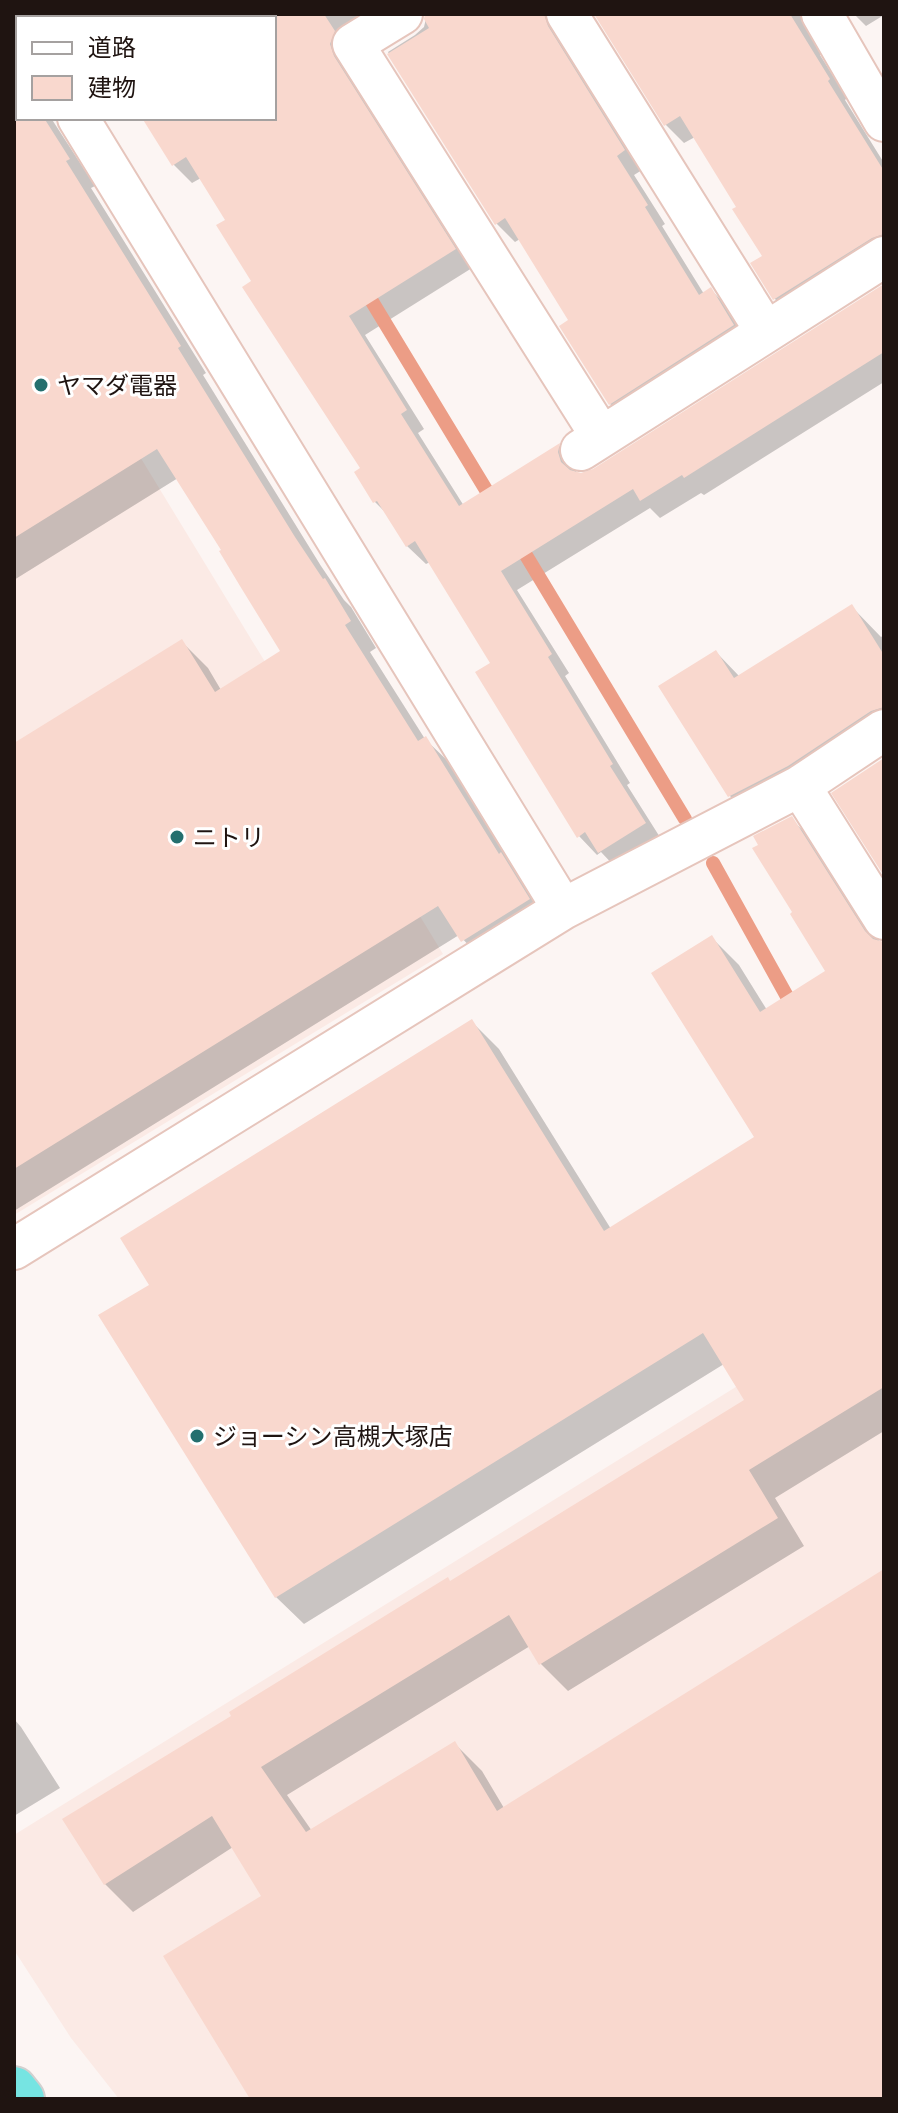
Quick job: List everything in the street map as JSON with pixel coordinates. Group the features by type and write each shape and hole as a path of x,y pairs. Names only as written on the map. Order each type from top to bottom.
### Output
{"highway":[{"path":"14,2089 22,2099"}],"street":[{"path":"402,14 353,44 591,443 884,257"},
{"path":"567,14 766,332"},
{"path":"822,14 869,59 884,121"},
{"path":"79,120 563,909"},
{"path":"14,1249 563,909 800,786 884,730"},
{"path":"800,786 884,919"}],"shaded area":[{"path":"14,250 443,954 14,1215"},
{"path":"884,1295 884,2099 119,2099 71,2038 14,1950 14,1835"}],"building":[{"path":"324,14 335,31 330,44 334,56 456,249 349,316 407,410 401,414 459,506 560,443 558,452 561,462 570,470 581,473 593,469 884,284 884,352 684,478 682,475 640,501 633,489 501,571 552,654 548,657 646,823 598,853 585,832 577,838 475,672 490,663 415,541 406,547 377,501 373,503 354,472 360,468 242,287 251,281 216,225 225,220 186,157 172,166 143,120 276,120 274,16"},
{"path":"425,14 544,14 548,26 625,150 617,156 648,205 645,207 699,295 711,287 734,325 609,405 559,326 568,320 505,218 495,225 387,54 429,28"},
{"path":"594,14 790,14 884,171 884,234 872,238 773,300 750,263 762,256 680,116 664,126"},
{"path":"16,118 45,120 70,159 66,161 181,346 178,348 351,621 345,625 418,741 426,736 530,899 461,942 438,906 14,1169 14,743 182,639 215,692 280,651 157,449 14,538"},
{"path":"852,604 884,655 884,707 871,711 788,766 728,797 658,686 716,650 734,678"},
{"path":"884,758 884,876 831,793"},
{"path":"792,816 865,931 873,939 884,942 884,1387 749,1470 778,1518 539,1665 509,1615 261,1767 306,1832 455,1741 497,1811 884,1569 884,2099 250,2099 163,1956 261,1896 212,1816 104,1885 62,1819 231,1716 229,1712 448,1577 450,1581 744,1400 703,1333 275,1598 98,1315 149,1285 120,1238 472,1019 604,1231 754,1137 651,973 712,935 760,1012 825,971 752,848 758,845 753,836"}],"waterway":[{"path":"362,285 494,503"},
{"path":"518,542 685,819"},
{"path":"713,863 794,1009"}],"place":[{"name":"ヤマダ電器","path":"41,385"},
{"name":"ニトリ","path":"177,837"},
{"name":"ジョーシン高槻大塚店","path":"197,1436"}]}
